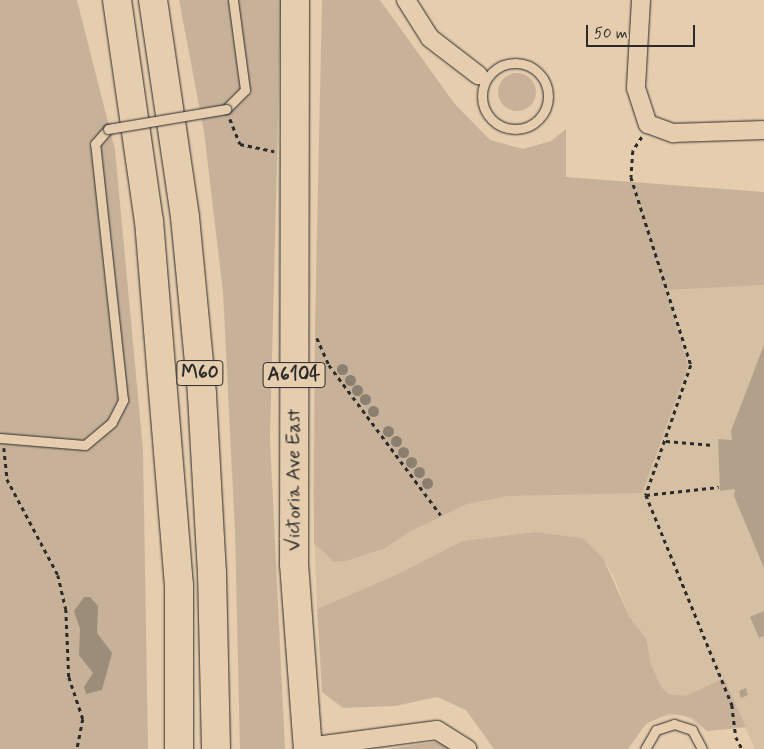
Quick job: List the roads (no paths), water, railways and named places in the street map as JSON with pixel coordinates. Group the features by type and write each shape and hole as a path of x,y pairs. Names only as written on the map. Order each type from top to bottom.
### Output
{"main road":[{"name":"M60","path":"117,0 149,221 179,585 179,749"},
{"name":"M60","path":"153,0 184,217 202,395 212,573 216,749"},
{"name":"Victoria Ave East","path":"295,0 293,152 294,564 308,748"}],"street":[{"path":"406,0 430,38 482,77"},
{"path":"641,0 636,88 648,124 672,133 764,130"},
{"path":"308,748 437,730 467,749"}],"lane":[{"path":"2,438 84,445 112,422 123,400 95,144 108,128 226,109 245,90 233,0"},
{"path":"510,63 536,70 545,81 546,108 527,127 500,125 483,104 482,77 510,63"},
{"path":"645,749 656,730 674,724 692,730 702,749"}]}
